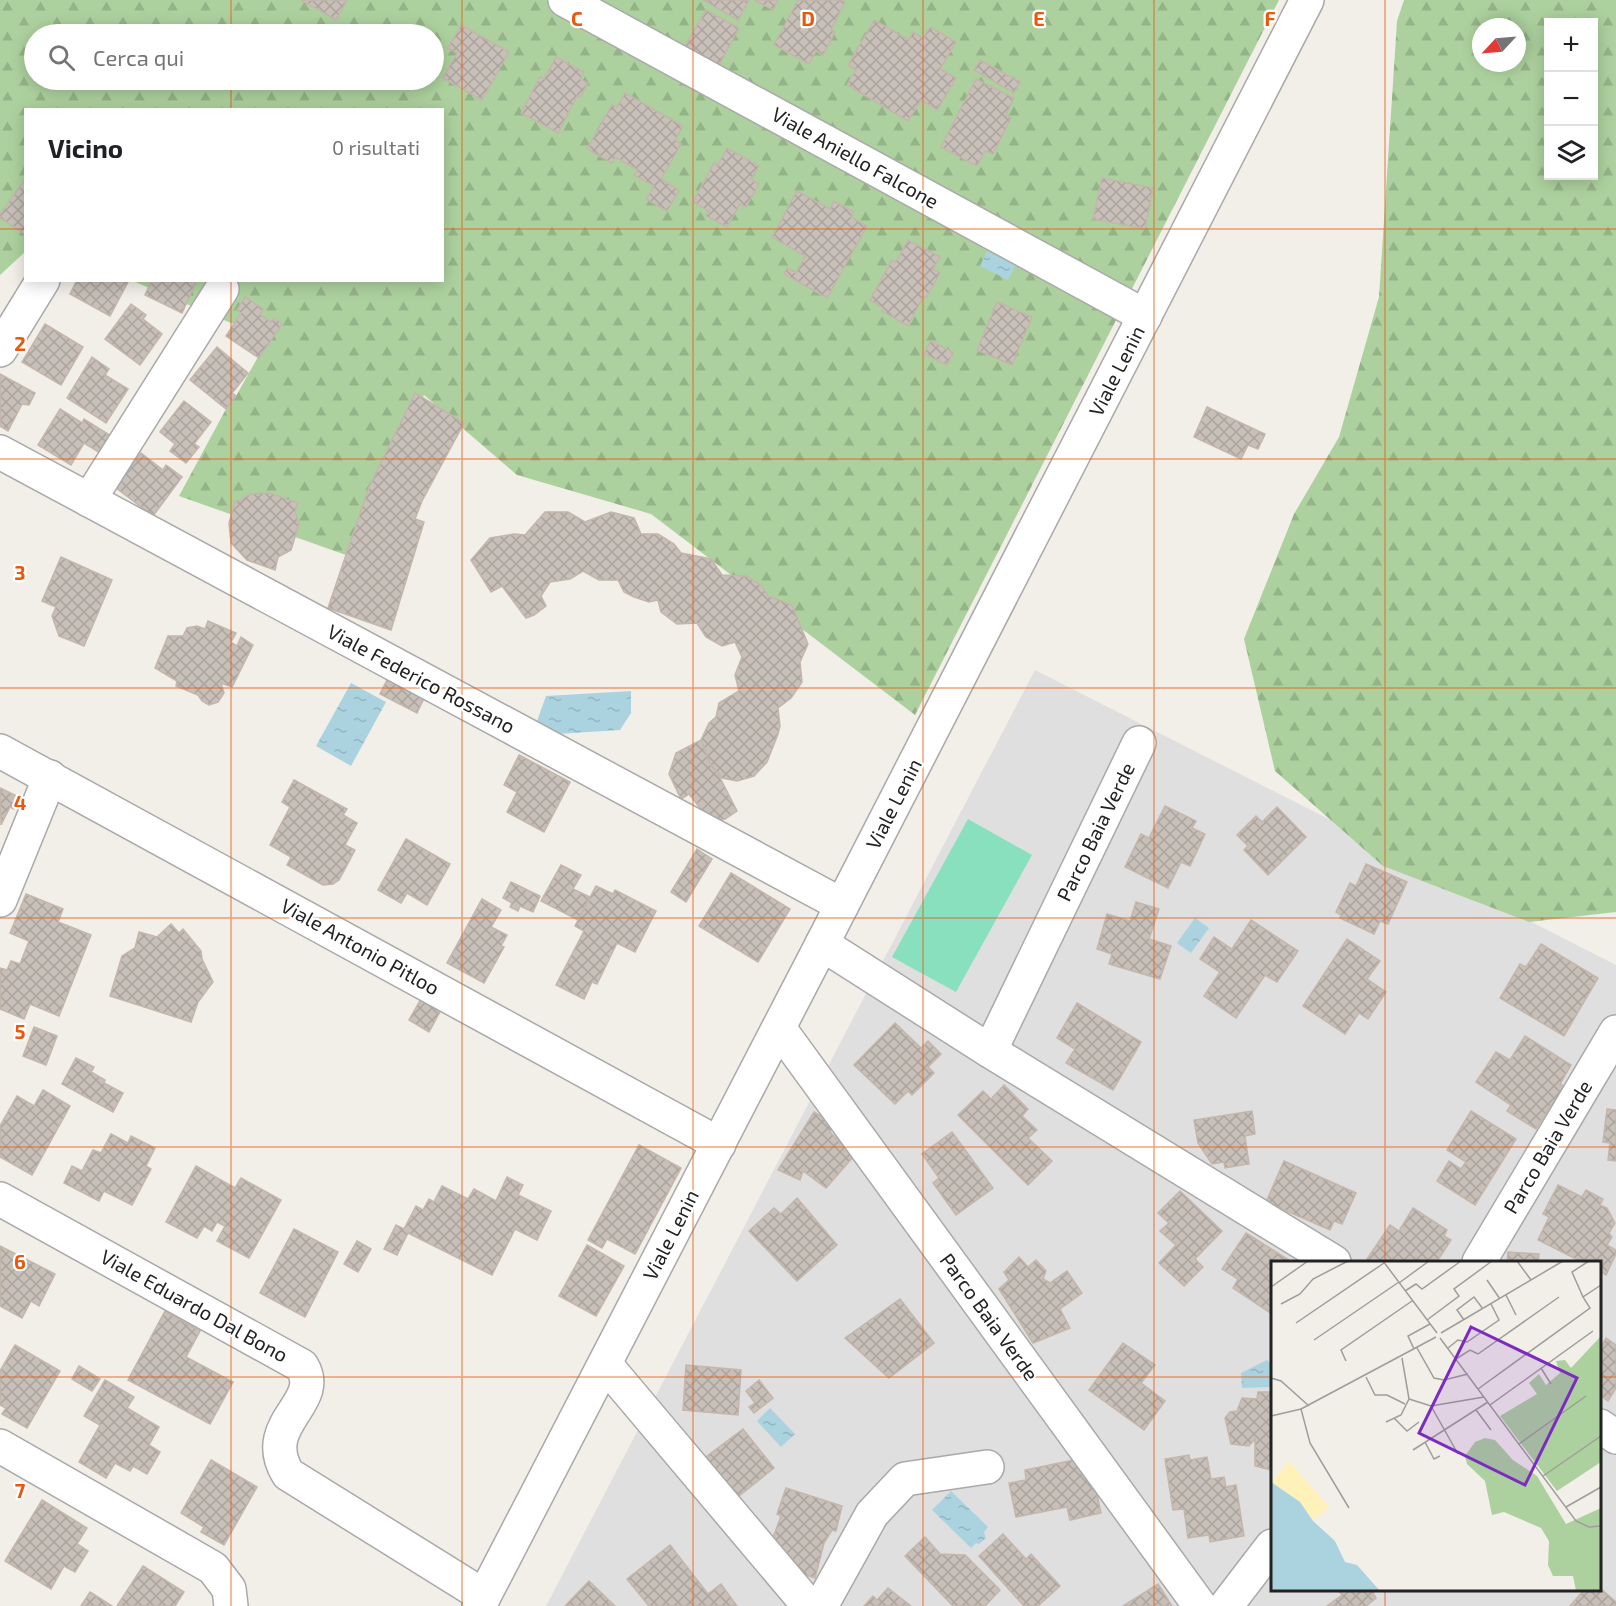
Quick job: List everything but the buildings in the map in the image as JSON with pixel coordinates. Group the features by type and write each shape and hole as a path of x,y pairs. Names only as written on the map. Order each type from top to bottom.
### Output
{"street":[{"name":"Viale Aniello Falcone","path":"565,0 1145,316"},
{"name":"Viale Lenin","path":"481,1601 779,1028 1307,0"},
{"path":"0,350 42,282"},
{"path":"89,500 222,289"},
{"name":"Viale Federico Rossano","path":"0,452 842,905"},
{"name":"Parco Baia Verde","path":"990,1051 1139,743"},
{"name":"Viale Antonio Pitloo","path":"0,751 719,1144"},
{"path":"0,900 50,777"},
{"path":"822,944 990,1051 1331,1261"},
{"name":"Parco Baia Verde","path":"779,1028 1200,1606"},
{"name":"Parco Baia Verde","path":"1480,1261 1616,1032"},
{"name":"Viale Eduardo Dal Bono","path":"0,1199 302,1366 307,1374 308,1386 278,1444 279,1456 288,1474 481,1601"},
{"path":"604,1364 808,1606"},
{"path":"1601,1427 1616,1437"},
{"path":"0,1446 213,1568 229,1589 231,1606"},
{"path":"821,1606 872,1514 905,1479 987,1467"},
{"path":"1226,1606 1271,1547"}],"shaded area":[{"path":"1035,670 1616,965 1616,1606 546,1606"}],"green space":[{"path":"0,0 1279,0 915,715 651,514 517,475 424,395 346,555 179,496 226,409 236,396 268,339 135,282 444,282 444,108 24,108 24,253 0,275"},
{"path":"1404,0 1616,0 1616,912 1529,922 1383,866 1275,771 1244,639 1294,514 1339,437 1379,297 1397,21"},
{"path":"968,819 1032,855 956,992 892,957"}],"water":[{"path":"987,251 1016,265 1008,280 980,266"},
{"path":"351,683 386,702 351,766 316,746"},
{"path":"631,691 631,713 620,730 557,734 536,724 546,696"},
{"path":"1195,918 1209,928 1191,953 1177,943"},
{"path":"1267,1360 1271,1364 1271,1387 1242,1388 1241,1373"},
{"path":"770,1408 795,1434 781,1447 757,1421"},
{"path":"951,1491 988,1527 984,1532 986,1538 971,1548 932,1510"}]}
